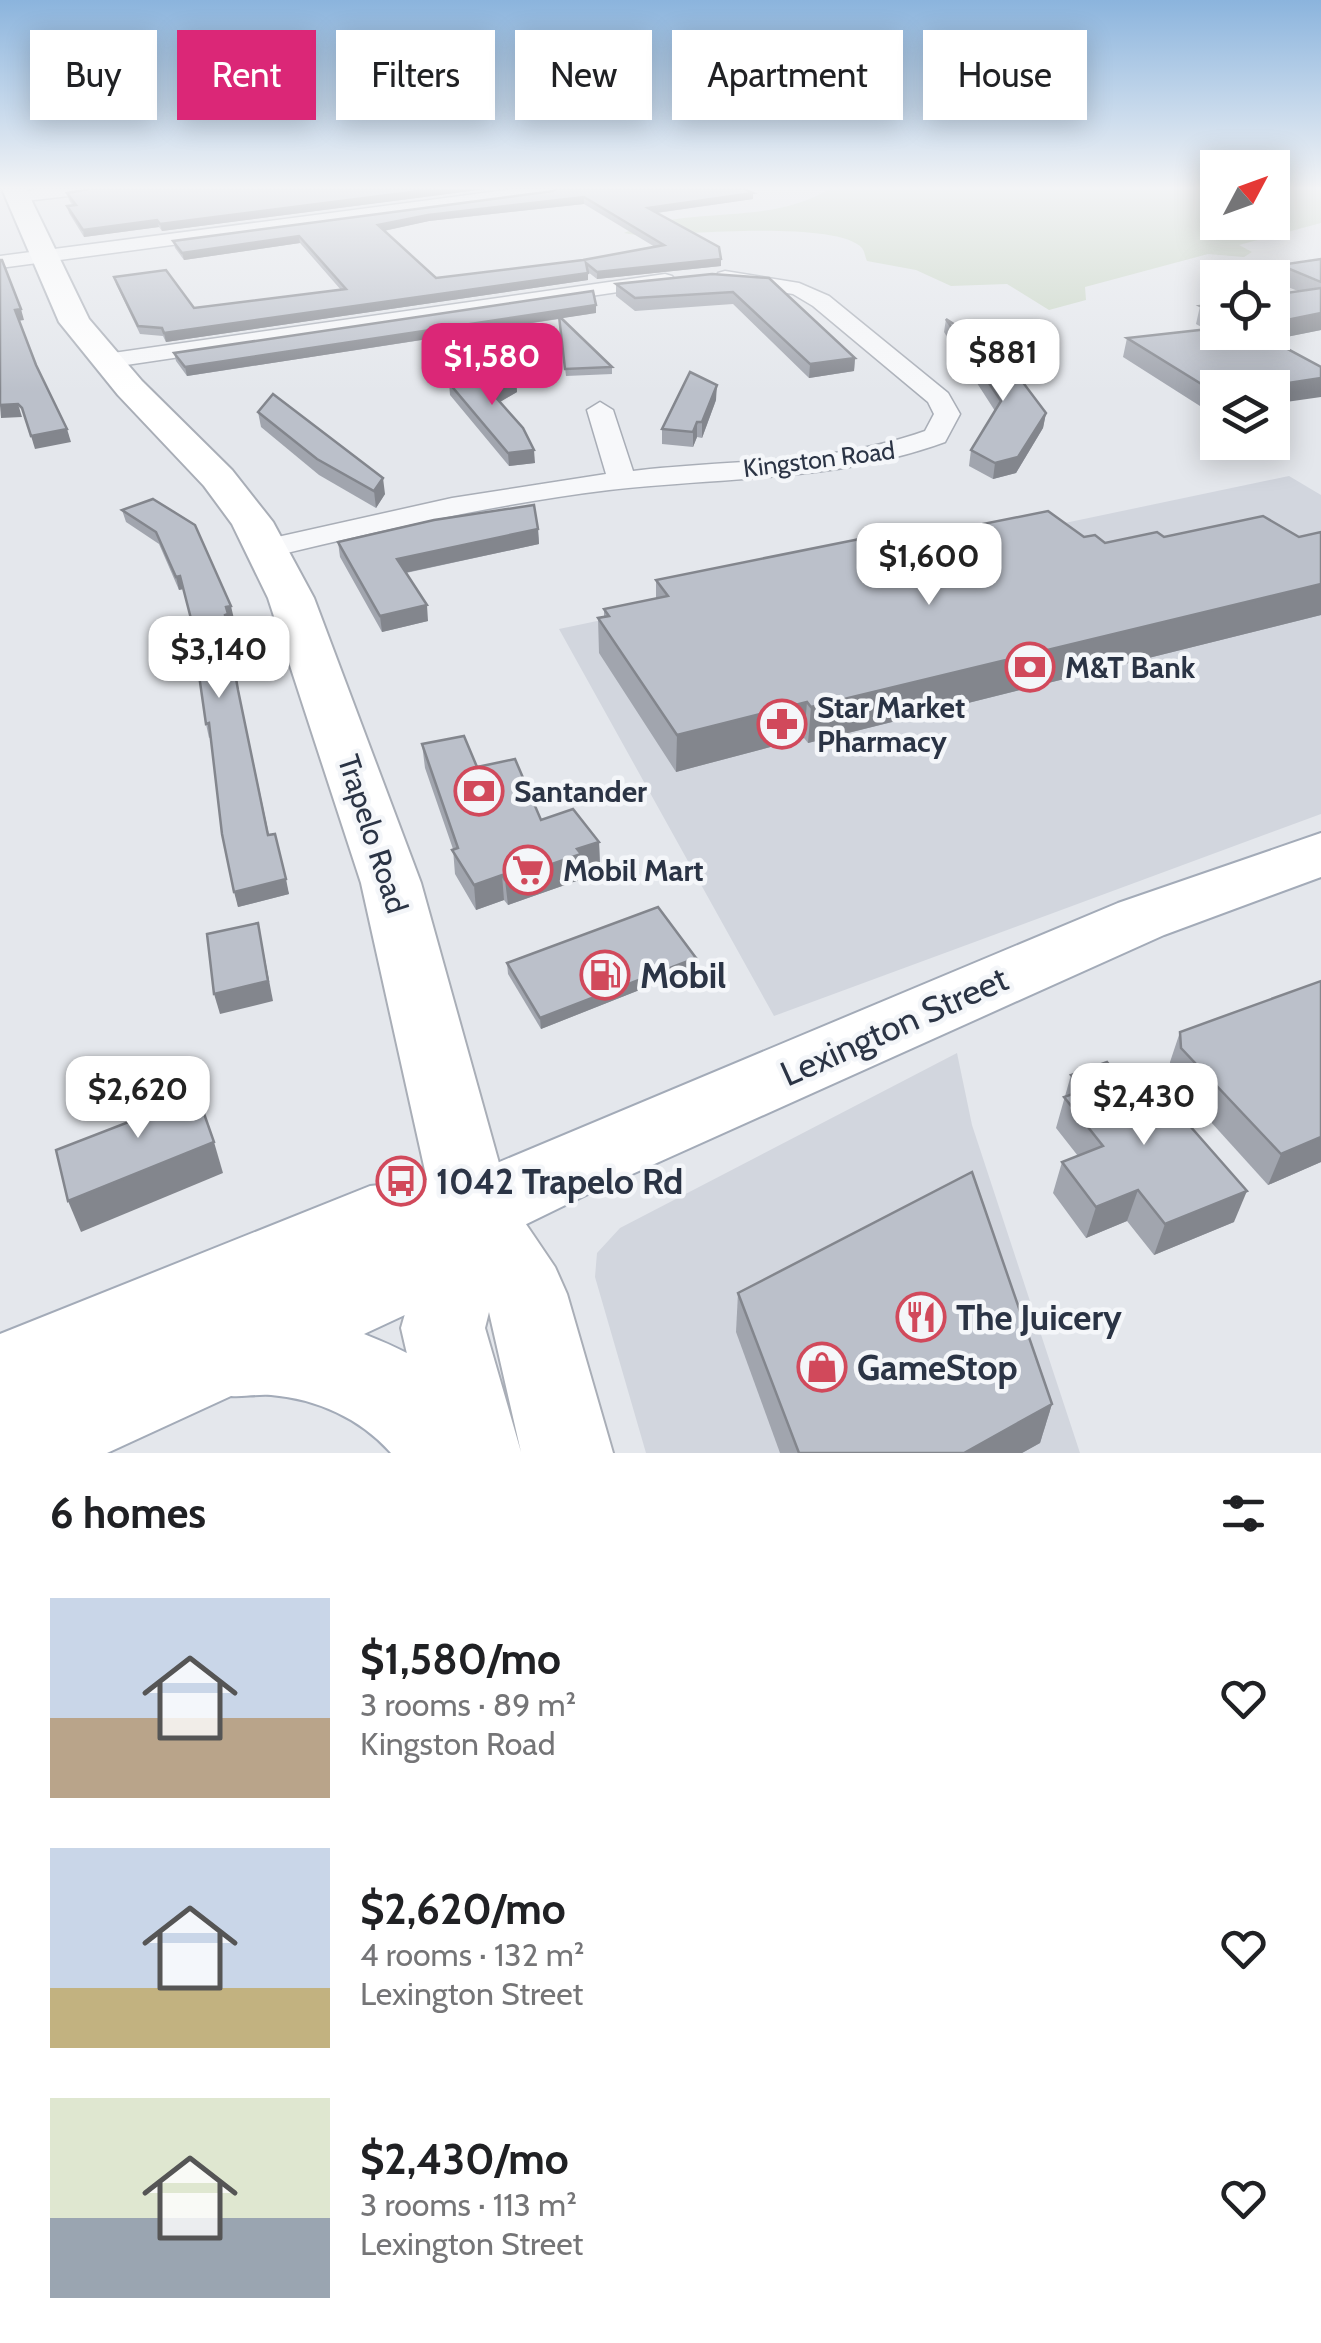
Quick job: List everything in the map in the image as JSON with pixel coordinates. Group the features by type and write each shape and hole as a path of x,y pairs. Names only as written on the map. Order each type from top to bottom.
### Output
{"main road":[{"name":"Trapelo Road","path":"44,257 75,322 106,361 218,478 252,522 291,598 391,884 473,1211 526,1294 567,1453"},
{"name":"Lexington Street","path":"1,1453 392,1279 473,1211 1141,919 1321,854"},
{"name":"Trapelo Road","path":"473,1211 443,1328 476,1453"},
{"name":"Lexington Street","path":"0,1380 370,1222 473,1211"},
{"path":"226,1356 252,1349 335,1366 400,1397 453,1453"}],"street":[{"path":"0,262 38,257"},
{"name":"Kingston Road","path":"106,361 691,277 755,280 800,289 821,301 939,398 946,414 936,436 879,455 622,480 489,498 266,550"},
{"path":"600,410 622,480"}],"shaded area":[{"path":"1289,476 1321,495 1321,814 774,1016 559,629"},
{"path":"957,1053 972,1125 1080,1453 646,1453 595,1277 597,1253 620,1228"}],"green space":[{"path":"865,257 1198,257 1085,287 1086,300 1049,310 1007,284 951,286 916,270 867,261"}],"building":[{"path":"317,257 413,257 436,278 600,257 721,259 597,272 586,263 588,273 164,333 162,328 138,326 114,277 166,270 194,308 346,289"},
{"path":"1321,259 1321,282 1290,269 1290,264"},
{"path":"0,260 21,309 15,310 36,365 67,429 31,436 18,404 0,405"},
{"path":"712,274 769,278 855,358 810,364 733,292 635,298 616,284"},
{"path":"1321,288 1321,313 1290,319 1290,292"},
{"path":"593,291 596,305 185,367 174,353"},
{"path":"559,316 612,367 565,369"},
{"path":"946,319 1003,356 1046,413 1018,457 995,463 971,450 1001,401"},
{"path":"1200,330 1200,350 1289,350 1321,367 1321,378 1290,383 1290,370 1200,370 1200,383 1127,338"},
{"path":"474,369 516,379 492,393 523,428 534,450 508,453 449,383"},
{"path":"690,372 717,385 702,422 697,422 693,432 662,429"},
{"path":"273,394 383,478 374,491 317,459 258,412"},
{"path":"153,499 195,525 231,606 226,607 225,615 238,690 268,835 275,834 286,879 234,892 222,834 195,647 198,646 180,576 176,577 156,532 122,510"},
{"path":"534,505 538,529 397,559 427,605 380,616 338,542 434,520"},
{"path":"1048,511 1084,537 1095,535 1105,543 1157,532 1164,537 1263,516 1299,537 1321,532 1321,584 811,707 807,702 677,735 598,618 609,616 604,609 668,596 656,580 919,527 928,535"},
{"path":"464,736 477,767 515,759 541,820 573,809 599,842 577,849 581,854 505,880 502,875 474,885 452,850 458,848 422,744"},
{"path":"658,907 696,958 540,1018 507,963"},
{"path":"258,923 268,981 214,994 207,934"},
{"path":"1321,981 1321,1137 1281,1154 1181,1048 1180,1032"},
{"path":"1107,1062 1119,1076 1139,1068 1247,1191 1165,1224 1138,1190 1096,1207 1062,1162 1103,1146 1064,1097 1084,1090 1071,1075"},
{"path":"188,1068 214,1142 68,1201 56,1150 165,1108 156,1080"},
{"path":"972,1172 1052,1404 964,1453 799,1453 738,1293"}],"place":[{"name":"M&T Bank","path":"1030,667"},
{"name":"Star Market Pharmacy","path":"782,724"},
{"name":"Santander","path":"479,791"},
{"name":"Mobil Mart","path":"528,870"},
{"name":"Mobil","path":"605,975"},
{"name":"1042 Trapelo Rd","path":"401,1181"},
{"name":"The Juicery","path":"921,1317"},
{"name":"GameStop","path":"822,1367"}]}
